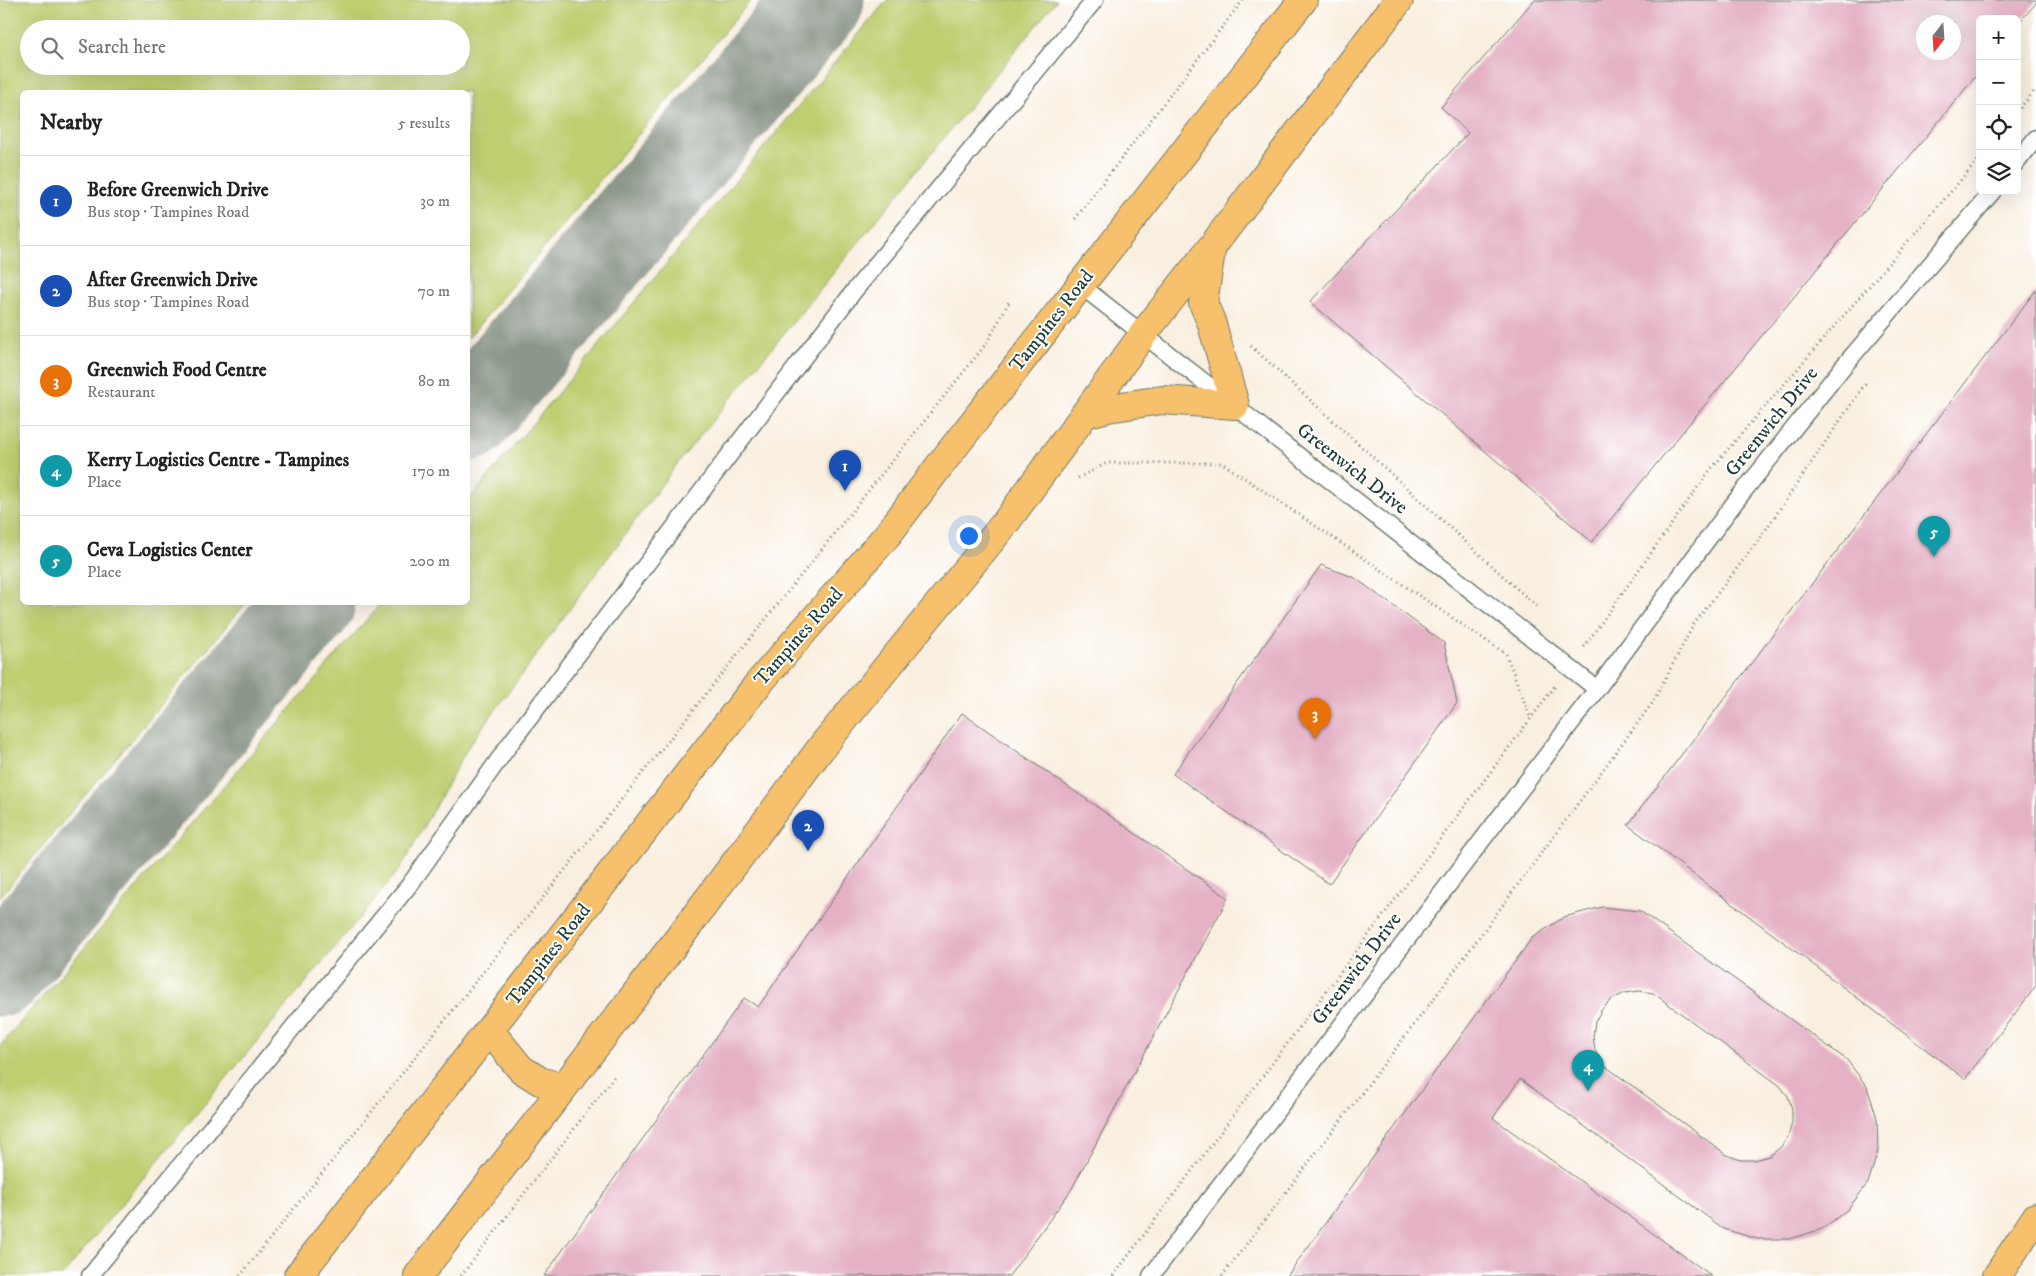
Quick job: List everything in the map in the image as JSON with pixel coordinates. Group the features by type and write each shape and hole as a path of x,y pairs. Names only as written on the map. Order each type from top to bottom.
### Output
{"main road":[{"name":"Tampines Road","path":"298,1276 758,684 888,534 1080,284 1109,250 1303,0"},
{"path":"418,1276 682,934 824,744 1006,522 1144,333 1211,248 1399,0"},
{"path":"1086,414 1108,408 1162,400 1236,405 1211,321 1203,303 1211,248"},
{"path":"490,1031 520,1069 540,1081 563,1088"},
{"path":"1997,1276 2036,1217"}],"lane":[{"path":"90,1276 411,883 512,741 854,291 1095,0"},
{"path":"2021,157 2036,138"},
{"name":"Greenwich Drive","path":"1151,1276 1597,689 1735,502 1842,368 1991,195"},
{"name":"Greenwich Drive","path":"1080,284 1597,689"}],"path":[{"path":"1075,219 1243,0"},
{"path":"2021,107 2036,89"},
{"path":"1112,1276 1531,720 1710,470 1976,163"},
{"path":"240,1276 986,344 1009,302"},
{"path":"1244,340 1539,609"},
{"path":"1222,1276 1429,1005 1653,702 1694,624 1758,541 1870,377"},
{"path":"1072,481 1107,463 1222,463 1506,654 1531,720"},
{"path":"461,1276 617,1072"}],"green space":[{"path":"0,0 751,0 470,336 470,90 20,90 20,605 244,605 0,897"},
{"path":"887,0 1057,0 677,464 468,747 400,869 62,1276 0,1276 0,1046 379,605 470,605 470,499"}],"building":[{"path":"1534,0 2036,0 2036,3 2021,20 2021,15 1976,15 1976,76 1592,542 1310,302 1468,133 1441,107"},
{"path":"2036,290 2036,986 1965,1079 1628,825"},
{"path":"1321,565 1355,578 1444,643 1457,703 1329,884 1173,774"},
{"path":"962,713 1228,898 1071,1190 1009,1276 544,1276 744,998 758,1007"},
{"path":"1602,907 1640,911 1847,1060 1867,1087 1877,1118 1878,1151 1868,1183 1848,1209 1822,1229 1790,1239 1757,1239 1724,1229 1520,1079 1493,1118 1712,1276 1287,1276 1532,938 1564,917","holes":["1639,991 1653,993 1779,1085 1788,1096 1792,1109 1792,1123 1788,1137 1780,1148 1769,1156 1755,1160 1741,1160 1727,1155 1601,1063 1595,1050 1593,1036 1595,1022 1602,1009 1612,999 1625,993"]}],"taxiway":[{"path":"470,415 820,0"},
{"path":"0,972 308,605"}],"place":[{"name":"Before Greenwich Drive","path":"845,491"},
{"name":"Ceva Logistics Center","path":"1934,557"},
{"name":"Greenwich Food Centre","path":"1315,739"},
{"name":"After Greenwich Drive","path":"808,851"},
{"name":"Kerry Logistics Centre - Tampines","path":"1588,1091"}]}
